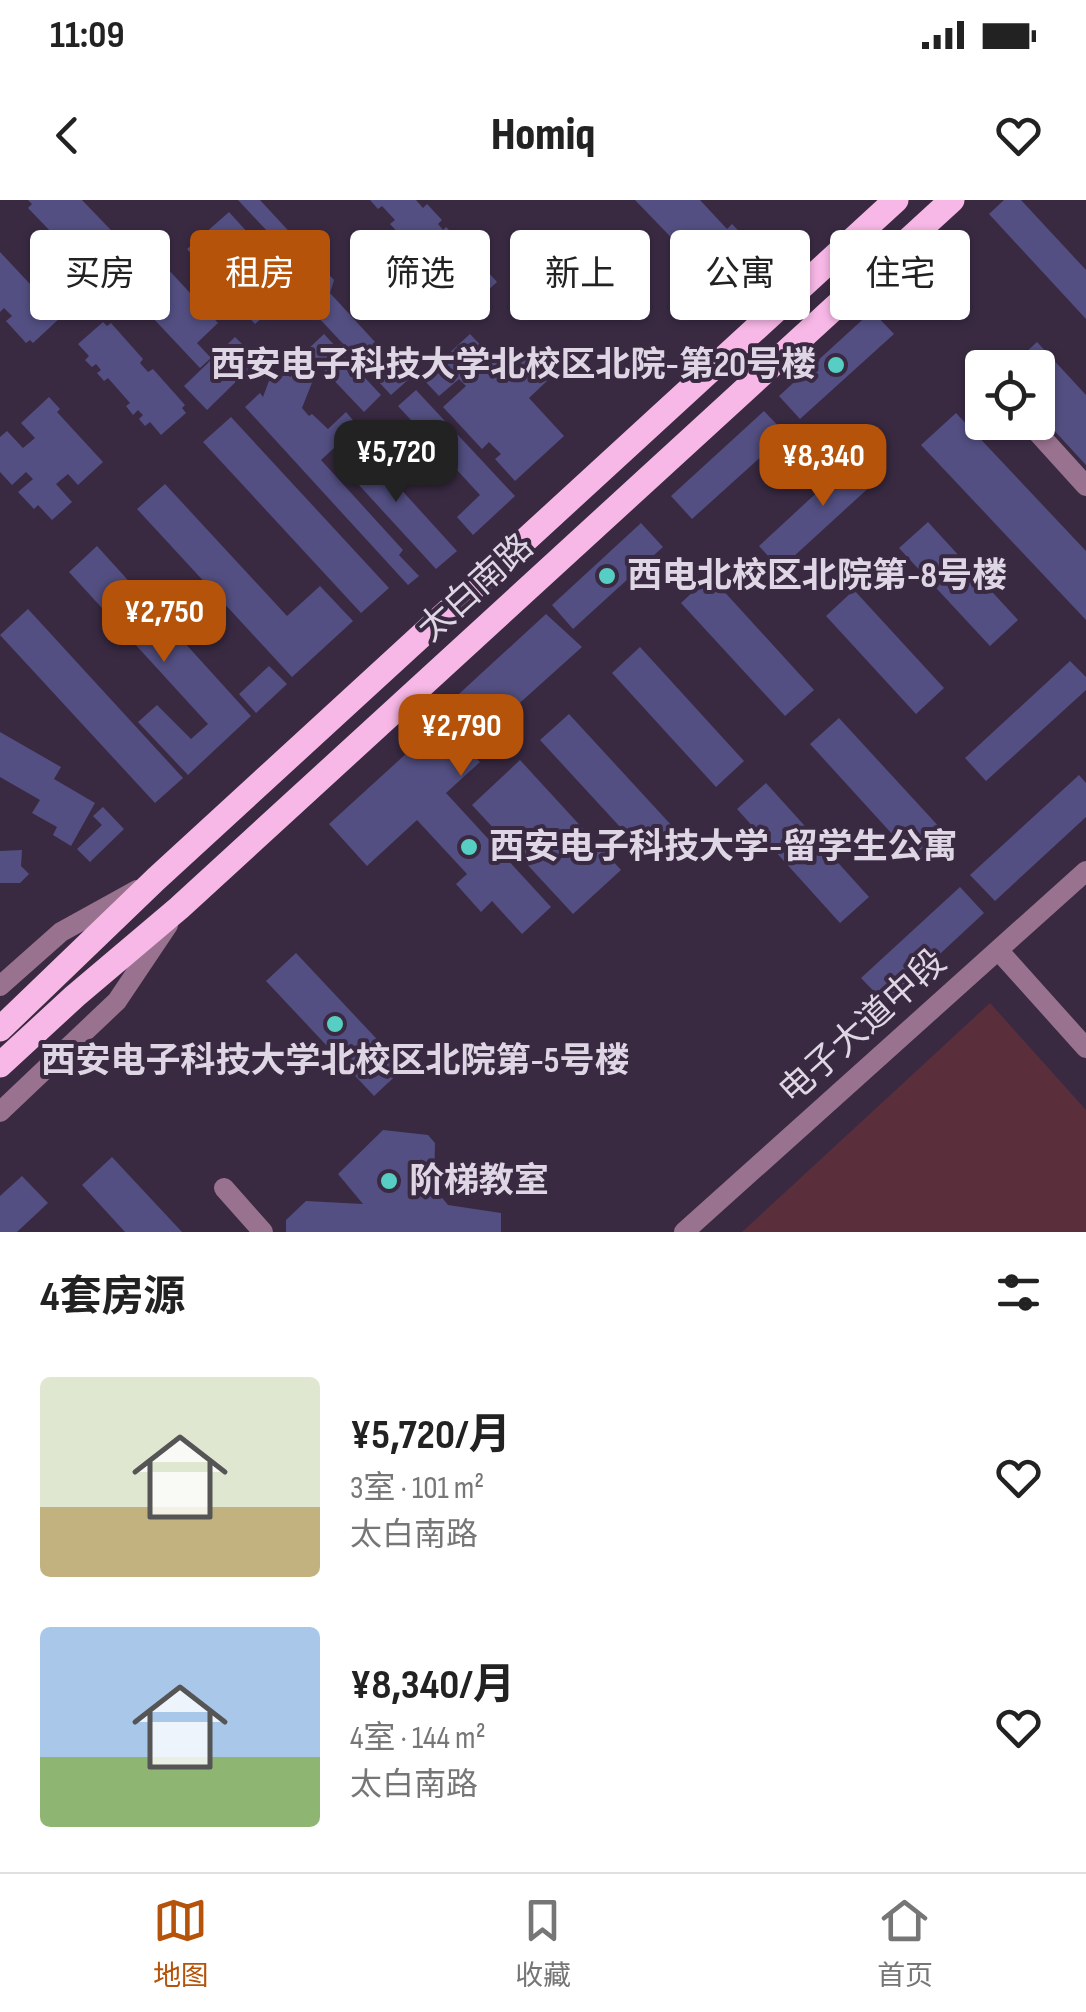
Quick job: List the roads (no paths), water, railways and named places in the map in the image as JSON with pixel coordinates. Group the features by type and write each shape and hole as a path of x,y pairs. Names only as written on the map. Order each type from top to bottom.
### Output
{"main road":[{"name":"太白南路","path":"0,1029 156,879 896,200"},
{"name":"太白南路","path":"0,1065 179,908 952,200"}],"street":[{"path":"1044,440 1086,486"},
{"name":"电子大道中段","path":"684,1232 1086,871"},
{"path":"0,986 61,932 156,879"},
{"path":"0,1112 117,1000 179,908"},
{"path":"998,950 1086,1048"},
{"path":"224,1188 263,1232"}],"place":[{"name":"西安电子科技大学北校区北院-第20号楼","path":"836,365"},
{"name":"西电北校区北院第-8号楼","path":"607,576"},
{"name":"西安电子科技大学-留学生公寓","path":"469,847"},
{"name":"西安电子科技大学北校区北院第-5号楼","path":"335,1024"},
{"name":"阶梯教室","path":"389,1181"}]}
